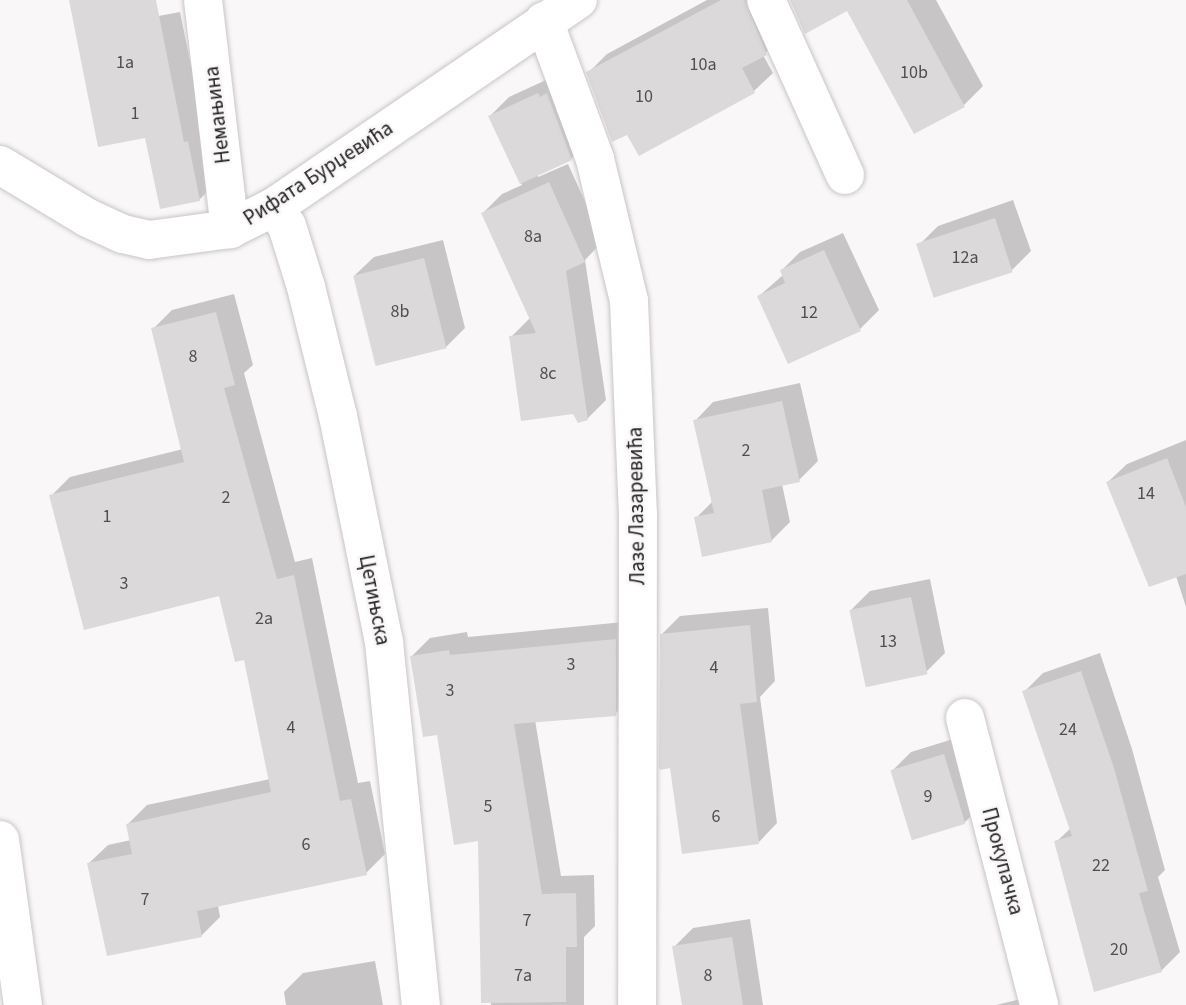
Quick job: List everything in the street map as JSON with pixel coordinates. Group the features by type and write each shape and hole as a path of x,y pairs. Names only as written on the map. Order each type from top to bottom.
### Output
{"street":[{"name":"Немањина","path":"203,0 230,229"},
{"name":"Рифата Бурџевића","path":"0,165 88,218 123,234 149,240 230,229 274,207 544,20 578,0"},
{"path":"766,0 845,175"},
{"name":"Лазе Лазаревића","path":"544,20 595,159 629,300 638,528 637,1005"},
{"name":"Цетињска","path":"274,207 286,226 310,300 338,416 384,642 421,1005"},
{"name":"Прокупачка","path":"965,718 1039,1005"},
{"path":"0,840 23,1005"}],"building":[{"path":"69,0 156,0 184,142 188,141 200,201 160,209 145,138 98,147"},
{"path":"721,0 745,0 767,55 742,68 755,93 639,156 627,135 612,142 586,72"},
{"path":"790,0 907,0 965,107 914,134 847,11 805,34"},
{"path":"538,93 540,97 547,93 572,160 520,184 488,116"},
{"path":"549,182 585,262 566,271 588,420 578,423 573,414 521,421 509,336 536,333 481,213"},
{"path":"995,218 1013,272 934,298 916,244"},
{"path":"824,250 861,331 788,364 757,296 785,283 780,270"},
{"path":"424,258 446,348 376,366 353,276"},
{"path":"216,312 235,385 224,388 277,579 294,575 340,801 351,799 367,875 197,911 202,937 107,956 87,863 132,854 126,824 271,792 244,660 235,662 219,596 84,630 49,495 184,462 151,328"},
{"path":"782,401 800,482 762,490 772,542 702,557 694,517 714,513 693,420"},
{"path":"1167,458 1186,507 1186,574 1149,587 1106,482"},
{"path":"911,597 927,674 866,687 849,610"},
{"path":"750,625 757,702 740,704 759,844 682,854 670,768 660,770 659,766 660,634"},
{"path":"616,639 616,716 514,724 542,894 576,893 577,947 566,947 566,1002 481,1003 478,841 454,845 437,735 423,737 410,656 449,650 450,655"},
{"path":"1081,671 1114,768 1148,891 1139,893 1162,972 1094,992 1054,841 1072,836 1022,691"},
{"path":"944,754 965,824 912,840 890,770"},
{"path":"732,937 743,1005 682,1005 672,946"}]}
